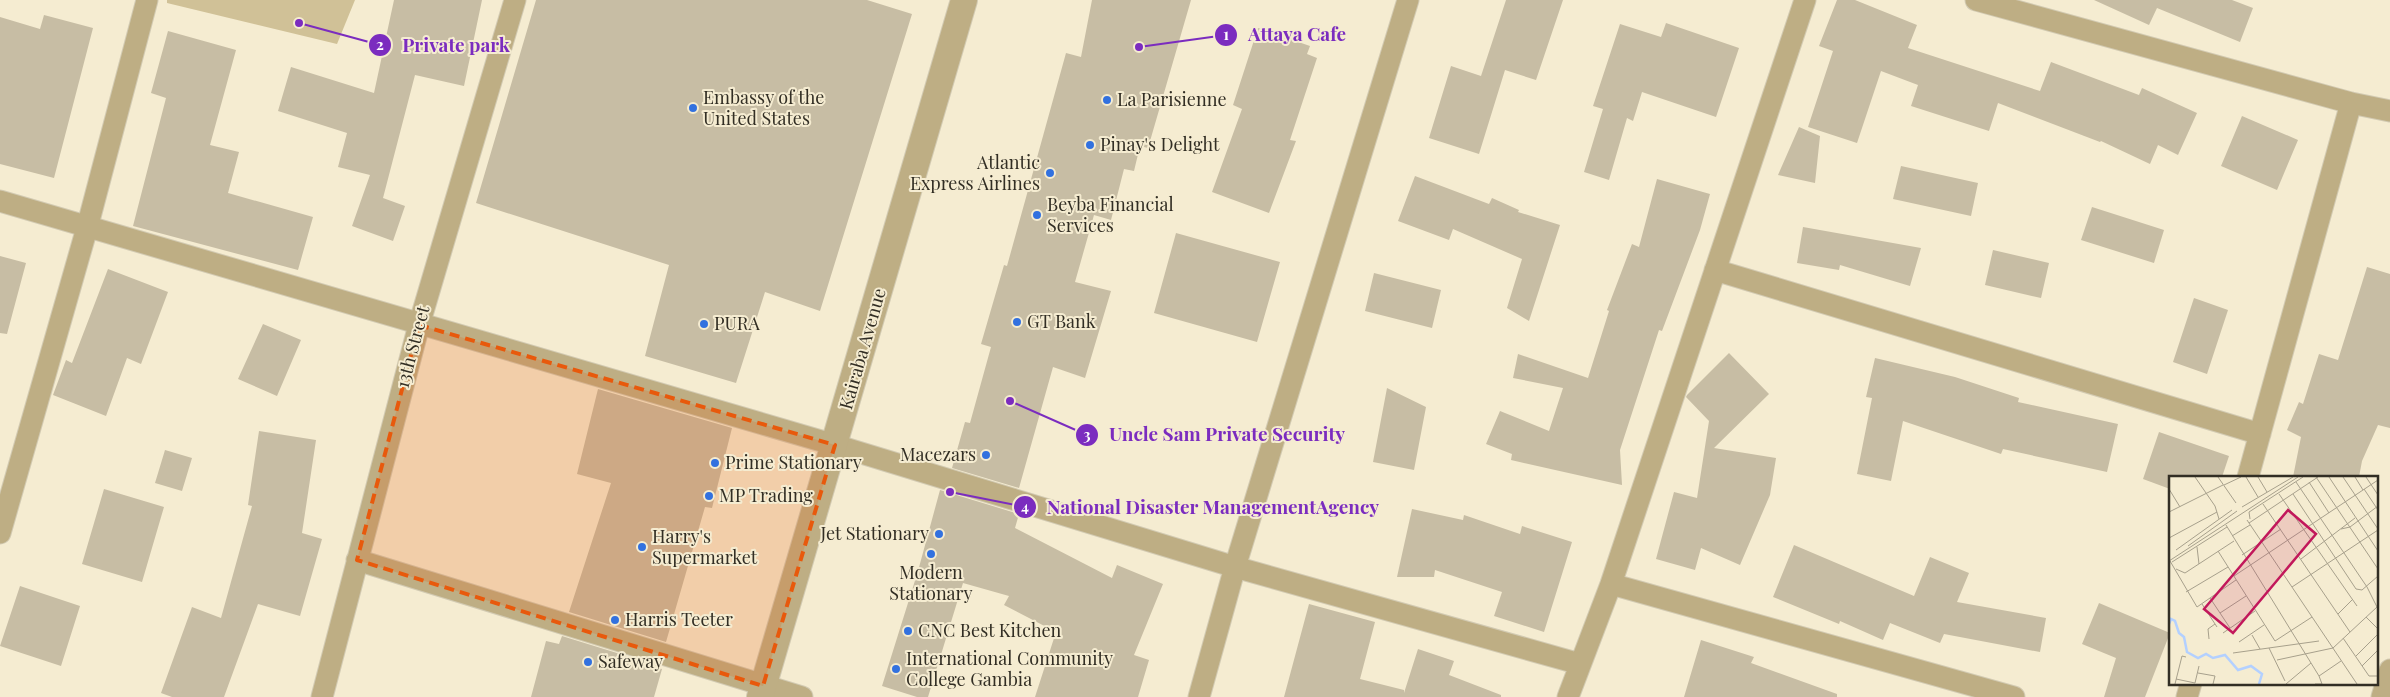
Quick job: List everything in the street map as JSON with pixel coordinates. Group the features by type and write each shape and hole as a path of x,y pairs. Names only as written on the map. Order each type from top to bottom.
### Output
{"street":[{"path":"0,533 87,228 148,0"},
{"name":"13th Street","path":"322,697 419,325 515,0"},
{"name":"Kairaba Avenue","path":"762,692 964,0"},
{"path":"1199,697 1234,567 1408,0"},
{"path":"1568,697 1610,584 1805,0"},
{"path":"1976,0 2351,103 2390,111"},
{"path":"2248,476 2351,103"},
{"path":"0,201 87,228 835,445 1234,567 1580,664"},
{"path":"1715,270 2260,434"},
{"path":"357,560 762,692 802,697"},
{"path":"1610,584 2014,697"},
{"path":"2382,697 2390,670"},
{"path":"2187,697 2191,684"}],"highlighted area":[{"path":"419,325 835,445 763,686 357,560"}],"shaded area":[{"path":"167,0 355,0 337,44 167,3"}],"building":[{"path":"394,0 482,0 464,86 415,75 383,198 405,206 393,241 352,226 370,175 338,167 347,133 278,111 291,67 374,93"},
{"name":"Embassy of the United States","path":"536,0 867,0 912,14 820,311 765,292 736,383 645,356 669,265 476,203"},
{"path":"1092,0 1191,0 1148,148 1140,146 1134,171 1124,169 1111,220 1094,215 1075,282 1111,291 1085,378 1053,367 1019,488 952,468 965,422 970,423 991,347 981,344 1004,265 1007,266 1066,53 1081,57"},
{"path":"1506,0 1563,0 1536,80 1505,70 1479,154 1429,138 1451,66 1481,76"},
{"path":"1837,0 1855,0 1917,25 1908,48 2040,91 2051,62 2139,95 2142,88 2197,113 2178,155 2158,145 2150,164 2101,141 1998,103 1989,131 1911,106 1918,85 1881,71 1857,143 1808,127 1833,51 1819,46"},
{"path":"2094,0 2232,0 2253,8 2240,42 2157,8 2149,25"},
{"path":"44,15 93,28 54,178 0,164 0,17 40,29"},
{"path":"1666,23 1739,48 1716,117 1642,92 1633,121 1627,118 1609,180 1584,172 1603,109 1593,106 1620,24 1661,37"},
{"path":"1258,28 1310,46 1307,54 1317,58 1290,140 1296,141 1269,213 1212,192 1242,109 1233,105"},
{"path":"168,31 236,50 210,145 239,152 228,193 313,217 298,270 133,226 166,98 151,93"},
{"path":"2242,116 2298,140 2277,190 2221,166"},
{"path":"1799,127 1820,136 1815,183 1778,175"},
{"path":"1901,166 1978,183 1971,216 1893,199"},
{"path":"1415,176 1489,204 1492,198 1519,210 1518,212 1560,225 1529,321 1507,308 1522,259 1453,229 1449,240 1398,221"},
{"path":"1657,179 1710,194 1700,230 1662,331 1659,330 1620,450 1622,485 1511,460 1512,454 1486,444 1500,411 1549,431 1563,388 1513,378 1518,354 1588,378 1609,311 1607,310 1632,244 1639,247"},
{"path":"2092,207 2164,230 2154,263 2081,240"},
{"path":"1803,227 1921,248 1910,286 1840,265 1839,270 1797,263"},
{"path":"1176,233 1280,262 1257,342 1154,313"},
{"path":"1993,250 2049,263 2041,298 1985,285"},
{"path":"0,256 26,263 7,334 0,333"},
{"path":"2367,267 2390,274 2390,428 2378,425 2362,461 2359,476 2293,476 2301,437 2287,430 2299,402 2303,404 2319,354 2338,360"},
{"path":"108,269 168,292 141,364 127,358 106,416 53,395 66,360 72,363"},
{"path":"1374,273 1441,290 1432,328 1365,311"},
{"path":"2194,298 2228,310 2207,374 2173,362"},
{"path":"263,324 301,340 277,396 238,379"},
{"path":"1729,353 1769,394 1714,448 1776,458 1770,495 1740,565 1701,548 1695,570 1656,559 1674,492 1697,498 1709,421 1686,397"},
{"path":"1875,358 1955,377 2019,398 2018,402 2118,424 2107,472 2003,449 2001,454 1903,421 1891,481 1857,474 1872,398 1866,397"},
{"path":"1387,388 1426,407 1414,470 1373,462"},
{"path":"598,389 732,428 712,508 705,507 666,642 569,612 611,483 577,474"},
{"path":"259,431 316,440 302,533 322,539 300,616 258,604 224,697 172,697 161,693 192,607 221,618 252,506 248,505"},
{"path":"2159,432 2229,456 2222,476 2169,476 2169,489 2143,479"},
{"path":"165,450 192,458 182,491 155,483"},
{"path":"104,489 164,507 142,582 82,564"},
{"path":"940,490 1019,514 1015,528 1112,578 1117,565 1163,584 1134,655 1149,660 1138,697 1035,697 1056,632 1004,605 1009,596 963,583 928,697 917,697 882,686 918,571"},
{"path":"1412,509 1463,520 1464,515 1520,534 1522,526 1572,542 1544,632 1494,616 1502,592 1435,570 1434,577 1397,577"},
{"path":"1794,545 1914,596 1930,557 1969,573 1957,602 2046,618 2040,652 1944,634 1940,643 1890,623 1883,640 1840,621 1839,624 1773,597"},
{"path":"20,586 80,606 61,666 0,646"},
{"path":"2099,603 2169,633 2145,697 2104,697 2116,658 2082,644"},
{"path":"1309,604 1375,622 1360,679 1404,690 1404,693 1418,649 1454,661 1449,675 1501,695 1501,697 1284,697"},
{"name":"Safeway","path":"562,636 659,666 658,668 662,669 654,697 531,697 546,641 559,644"},
{"path":"1701,640 1754,657 1751,663 1837,694 1837,697 1684,697"}],"place":[{"name":"Private park","path":"299,23"},
{"name":"Attaya Cafe","path":"1139,47"},
{"name":"La Parisienne","path":"1107,100"},
{"name":"Embassy of the United States","path":"693,108"},
{"name":"Pinay's Delight","path":"1090,145"},
{"name":"Atlantic Express Airlines","path":"1050,173"},
{"name":"Beyba Financial Services","path":"1037,215"},
{"name":"GT Bank","path":"1017,322"},
{"name":"PURA","path":"704,324"},
{"name":"Uncle Sam Private Security","path":"1010,401"},
{"name":"Macezars","path":"986,455"},
{"name":"Prime Stationary","path":"715,463"},
{"name":"National Disaster ManagementAgency","path":"950,492"},
{"name":"MP Trading","path":"709,496"},
{"name":"Jet Stationary","path":"939,534"},
{"name":"Harry's Supermarket","path":"642,547"},
{"name":"Modern Stationary","path":"931,554"},
{"name":"Harris Teeter","path":"615,620"},
{"name":"CNC Best Kitchen","path":"908,631"},
{"name":"Safeway","path":"588,662"},
{"name":"International Community College Gambia","path":"896,669"}]}
